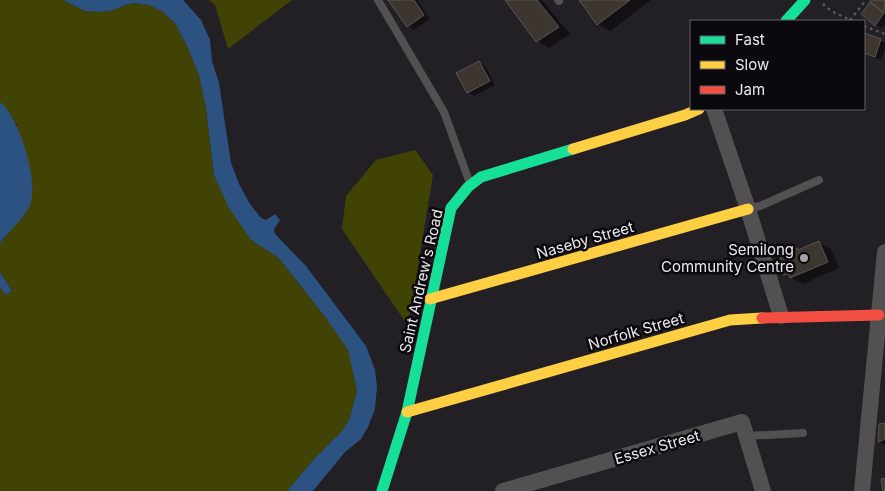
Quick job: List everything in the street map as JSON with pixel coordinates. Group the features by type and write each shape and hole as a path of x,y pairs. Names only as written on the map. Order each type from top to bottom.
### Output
{"street":[{"path":"787,20 799,2"},
{"name":"Saint Andrew's Road","path":"382,491 407,412 451,208 470,183 481,177 695,110"},
{"path":"714,110 748,209 781,316"},
{"name":"Naseby Street","path":"430,299 748,209"},
{"path":"862,491 877,409 879,316 884,291 885,252"},
{"name":"Norfolk Street","path":"407,412 730,320 781,316 879,316"},
{"name":"Essex Street","path":"503,491 742,422 746,436"},
{"path":"746,436 763,491"}],"lane":[{"path":"378,0 444,112 470,183"},
{"path":"748,209 760,206 819,180"},
{"path":"746,436 803,434"}],"path":[{"path":"818,0 831,11 849,20"},
{"path":"852,20 866,0"},
{"path":"865,26 885,34"}],"shaded area":[{"path":"0,0 63,0 85,11 101,12 134,3 149,5 162,11 175,23 199,75 206,108 214,175 252,241 278,257 349,350 357,390 350,418 342,431 314,459 287,491 0,491 0,287 6,295 12,291 0,272 0,243 9,232 17,125 0,102"},
{"path":"209,0 292,0 228,49 215,5"},
{"path":"415,150 433,175 408,326 342,229 346,196 376,160"}],"water":[{"path":"63,0 183,0 201,20 210,40 212,61 219,83 231,163 239,184 250,204 261,218 266,220 275,214 280,220 274,229 275,234 306,266 366,346 375,370 377,386 375,409 368,427 361,439 345,452 313,491 287,491 314,459 342,431 350,418 357,390 348,350 326,318 278,257 252,241 229,208 214,175 206,108 199,75 175,23 162,11 149,5 134,3 101,12 85,11"},
{"path":"0,102 14,121 21,136 30,168 32,197 29,207 23,216 0,243"},
{"path":"0,272 12,291 6,295 0,287"}],"building":[{"path":"388,0 414,0 424,15 407,27"},
{"path":"505,0 537,0 559,27 536,42"},
{"path":"579,0 630,0 597,25"},
{"path":"871,0 885,0 884,13 870,2"},
{"path":"870,2 884,13 875,26 861,14"},
{"path":"865,33 881,39 875,57 865,53"},
{"path":"479,61 490,81 467,93 456,73"},
{"name":"Semilong Community Centre","path":"819,241 828,262 790,278 788,274 783,275 780,269 784,266 779,255 797,248 798,250"},
{"path":"885,423 885,439 878,442 879,424"},
{"path":"885,478 885,491 883,491 881,479"}],"traffic: fast":[{"path":"787,20 805,0"},
{"path":"382,491 407,412 451,208 468,187 481,177 573,149"}],"traffic: slow":[{"path":"573,149 697,110"},
{"path":"430,299 748,209"},
{"path":"407,412 730,320 762,318"}],"traffic: jam":[{"path":"762,318 879,315"}],"place":[{"name":"Semilong Community Centre","path":"804,258"}]}
